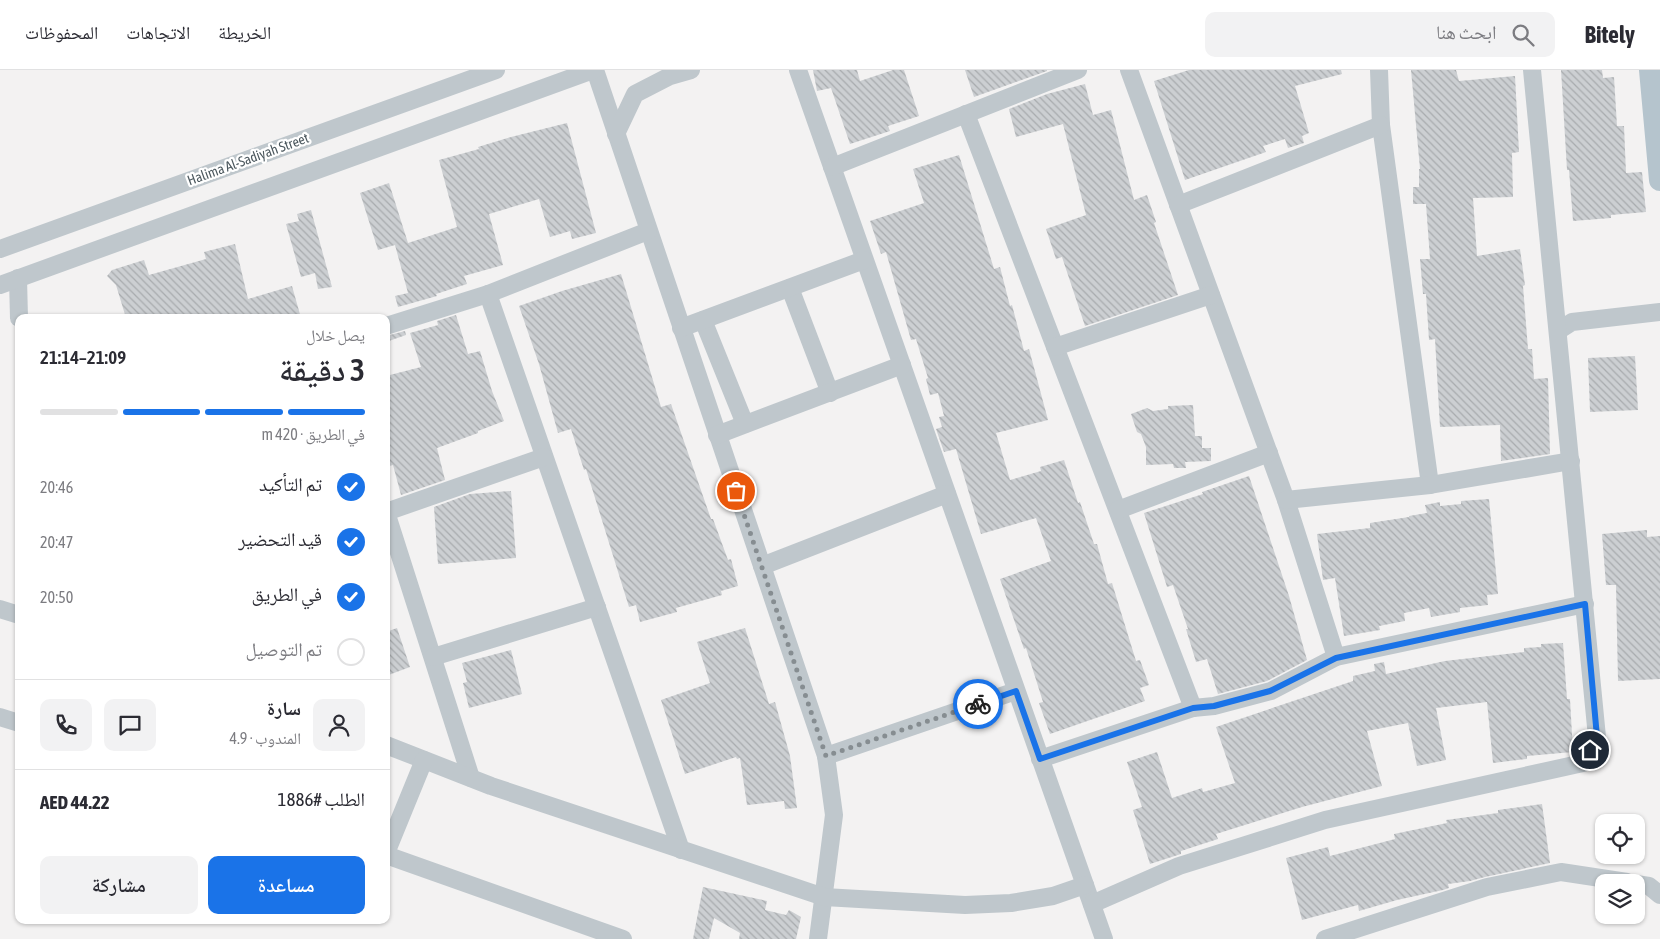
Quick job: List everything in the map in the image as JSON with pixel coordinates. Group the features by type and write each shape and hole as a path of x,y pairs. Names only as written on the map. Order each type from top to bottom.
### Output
{"main road":[{"path":"1650,70 1660,180"}],"street":[{"name":"Halima Al-Sadiyah Street","path":"0,249 496,70"},
{"path":"0,285 594,70 826,756 834,815 818,939"},
{"path":"616,134 635,94 670,76 691,70"},
{"path":"832,167 1078,70"},
{"path":"1129,70 1286,500 1336,658"},
{"path":"1379,70 1381,125 1430,485"},
{"path":"1092,904 1179,866 1325,820 1583,763 1597,737 1532,70"},
{"path":"796,71 832,167 1104,939"},
{"path":"966,114 1193,708"},
{"path":"1178,205 1381,125"},
{"path":"390,325 488,294 648,230"},
{"path":"681,328 864,260"},
{"path":"18,278 19,314"},
{"path":"790,288 830,392"},
{"path":"488,294 681,850"},
{"path":"1056,347 1212,295"},
{"path":"1558,331 1572,322 1660,312"},
{"path":"703,320 745,424"},
{"path":"717,435 902,366"},
{"path":"1118,510 1269,454"},
{"path":"390,511 544,456"},
{"path":"1286,500 1430,485 1571,461"},
{"path":"762,566 947,494"},
{"path":"390,524 471,778"},
{"path":"1040,759 1193,708 1214,706 1270,691 1336,658 1585,604"},
{"path":"433,657 597,607"},
{"path":"0,609 15,614"},
{"path":"826,756 1016,691"},
{"path":"0,717 15,723"},
{"path":"390,747 471,778 824,897 965,905 1011,903 1053,896 1085,885"},
{"path":"390,844 424,760"},
{"path":"390,855 623,939"},
{"path":"1325,939 1487,887 1561,872 1595,877"},
{"path":"1645,885 1649,886 1660,895"}],"building":[{"path":"813,70 857,70 860,81 893,70 904,70 919,116 888,126 890,131 850,144 831,88 817,91"},
{"path":"965,70 1047,70 1047,71 974,97"},
{"path":"1189,70 1341,70 1342,74 1295,86 1309,133 1302,136 1304,143 1288,148 1285,139 1263,146 1266,152 1185,180 1154,81"},
{"path":"1411,70 1456,70 1459,81 1515,76 1519,152 1512,153 1513,197 1473,198 1477,256 1520,249 1525,285 1523,286 1528,349 1532,349 1534,379 1548,378 1550,454 1501,461 1500,425 1440,427 1435,339 1429,340 1426,294 1423,294 1420,259 1430,259 1426,204 1413,204 1413,187 1419,187 1420,169"},
{"path":"1561,70 1602,70 1603,78 1614,77 1617,126 1624,126 1626,173 1642,172 1646,212 1611,215 1611,218 1573,221 1569,170 1567,170"},
{"path":"1085,84 1093,115 1111,110 1134,200 1147,195 1156,222 1154,223 1178,295 1085,326 1062,257 1056,259 1046,229 1086,215 1063,124 1016,137 1009,109 1047,94"},
{"path":"567,123 596,233 572,239 570,231 550,237 539,199 489,214 503,265 464,276 467,284 436,294 437,296 398,307 395,296 408,293 395,245 378,250 360,193 389,183 408,243 457,227 439,160 479,149 478,147 511,137"},
{"path":"959,155 994,269 1000,267 1024,351 1029,349 1048,420 996,433 1010,480 1041,471 1040,467 1064,460 1094,544 1097,544 1108,584 1112,583 1136,661 1140,660 1149,685 1140,688 1145,701 1050,734 1039,703 1043,702 1026,648 1024,649 1000,579 1051,561 1036,518 981,534 956,449 944,452 936,429 942,427 939,417 944,416 938,393 930,395 926,379 928,378 916,339 911,340 886,252 881,254 870,221 924,203 913,169"},
{"path":"311,210 332,287 318,289 315,273 301,277 286,224 299,221 297,214"},
{"path":"235,244 248,299 292,286 300,314 125,314 116,285 107,276 112,270 144,260 149,275 206,259 204,252"},
{"path":"621,274 661,407 671,404 711,519 713,519 728,560 731,559 738,586 721,591 722,595 676,608 677,612 640,622 636,605 629,607 586,469 584,470 571,429 558,433 539,364 519,306"},
{"path":"456,315 468,354 480,351 492,391 504,421 437,448 445,480 401,495 393,465 390,466 390,375 421,367 410,333 438,325 437,321"},
{"path":"405,331 406,335 390,341 390,335"},
{"path":"1635,356 1638,410 1590,412 1588,358"},
{"path":"1193,405 1195,436 1202,436 1202,448 1211,448 1211,461 1185,462 1186,468 1174,468 1173,464 1146,465 1146,447 1141,434 1137,432 1131,414 1147,408 1153,411 1168,409 1168,406"},
{"path":"1249,476 1289,596 1307,660 1267,681 1218,694 1207,659 1196,662 1186,629 1188,629 1173,585 1167,587 1144,513 1203,494 1202,492"},
{"path":"511,491 516,558 438,564 434,507 470,494"},
{"path":"1489,499 1498,594 1487,595 1488,605 1460,608 1460,612 1431,617 1429,608 1404,613 1405,621 1379,626 1380,630 1344,636 1335,578 1323,580 1317,534 1370,528 1370,523 1427,513 1425,505 1440,502 1440,506 1461,504 1461,501"},
{"path":"1647,530 1647,537 1660,536 1660,679 1618,681 1616,585 1606,585 1602,534"},
{"path":"397,628 410,667 390,674 390,631"},
{"path":"745,628 769,704 775,702 790,756 797,808 785,809 784,801 747,805 740,758 737,759 736,757 685,774 661,700 710,683 697,642"},
{"path":"1563,643 1567,699 1570,699 1573,752 1527,756 1527,759 1493,763 1487,702 1436,708 1446,760 1417,766 1408,723 1367,731 1382,786 1302,807 1216,834 1218,839 1181,851 1181,854 1150,864 1133,810 1142,807 1127,762 1157,752 1172,798 1202,788 1203,792 1235,783 1216,727 1353,681 1353,676 1375,671 1374,664 1384,662 1386,674 1445,661 1524,652 1524,648 1541,647 1541,644"},
{"path":"511,650 522,694 469,708 463,683 467,682 462,663"},
{"path":"1542,804 1550,863 1448,884 1449,888 1443,890 1359,911 1358,905 1302,920 1286,858 1328,847 1330,856 1395,839 1394,834 1447,823 1446,820 1498,813 1498,810"},
{"path":"703,887 767,901 765,910 786,915 789,910 801,917 796,939 739,939 740,933 714,918 709,939 693,939"}],"way so far":[{"path":"736,491 826,756 978,704"}],"route":[{"path":"978,704 1016,691 1040,759 1193,708 1214,706 1270,691 1336,658 1361,651 1585,604 1597,737 1590,750"}]}
